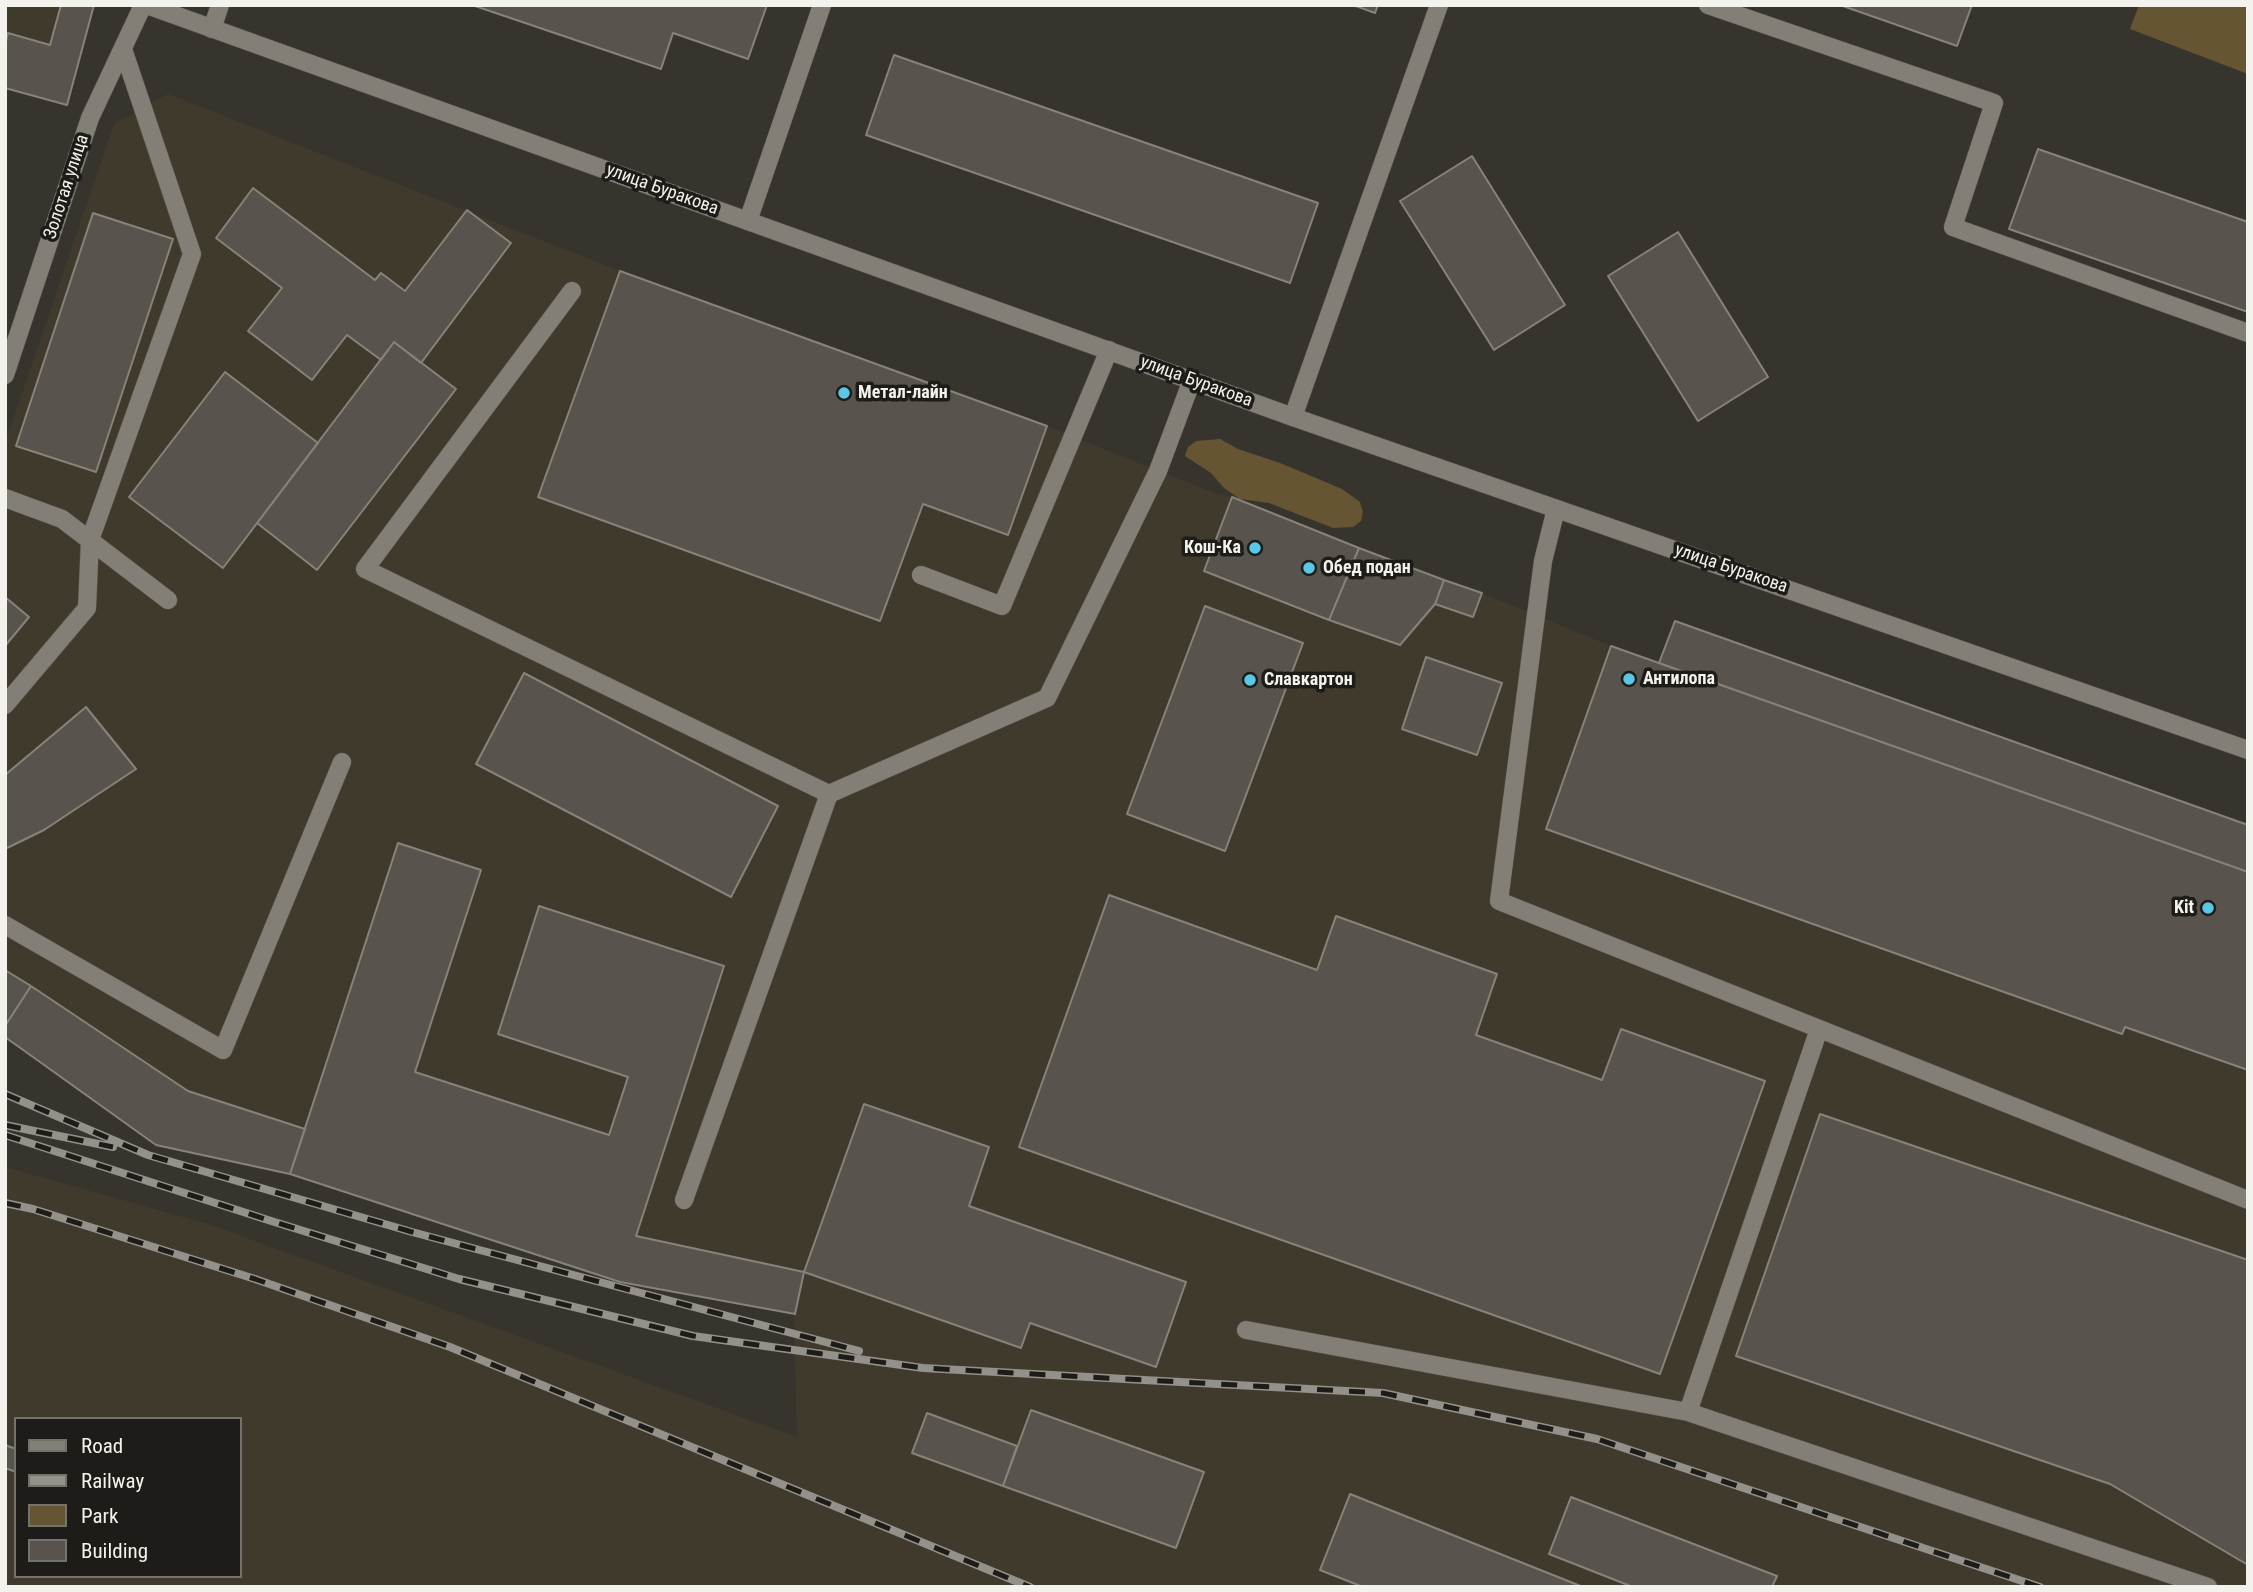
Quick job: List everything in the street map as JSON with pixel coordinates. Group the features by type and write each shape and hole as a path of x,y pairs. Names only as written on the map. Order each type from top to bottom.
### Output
{"street":[{"name":"улица Буракова","path":"145,5 1293,416 2248,750"},
{"name":"Золотая улица","path":"5,375 90,118 145,5"},
{"path":"212,29 220,5"},
{"path":"748,221 822,5"},
{"path":"1293,416 1439,5"},
{"path":"1708,5 1994,103 1953,227 2248,333"},
{"path":"5,705 87,608 90,541 192,254 122,49"},
{"path":"572,291 365,569 829,794"},
{"path":"921,575 1002,606 1109,350"},
{"path":"684,1200 829,794 1046,698 1158,471 1192,380"},
{"path":"5,498 62,519 168,600"},
{"path":"1556,509 1543,561 1499,901 2248,1200"},
{"path":"5,925 223,1050 342,762"},
{"path":"1688,1412 1819,1029"},
{"path":"1246,1330 1688,1412 2208,1587"}],"shaded area":[{"path":"5,5 94,5 67,105 5,88"},
{"path":"168,94 620,271 1047,426 1158,471 1482,593 1611,646 2248,872 2248,1587 5,1587 5,1167 208,1224 797,1437 794,1314 620,1282 290,1174 156,1145 5,1037 5,443 114,124","holes":["864,1104 989,1147 969,1206 1186,1282 1156,1367 1030,1323 1020,1348 805,1272"]}],"green space":[{"path":"2139,5 2248,5 2248,74 2130,29"},
{"path":"1220,439 1238,449 1342,489 1360,502 1363,512 1361,521 1353,527 1333,528 1269,503 1240,499 1224,488 1211,473 1185,456 1188,447 1196,441"}],"building":[{"path":"61,5 94,5 67,105 5,88 5,45 8,33 50,45"},
{"path":"472,5 767,5 748,59 673,33 661,69"},
{"path":"1353,5 1378,5 1375,13"},
{"path":"1840,5 1972,5 1957,46"},
{"path":"894,55 1318,203 1290,283 866,135"},
{"path":"2038,149 2248,222 2248,312 2009,229"},
{"path":"1472,156 1565,305 1494,350 1400,201"},
{"path":"253,188 375,280 381,273 405,291 467,210 511,243 421,363 394,342 381,360 347,335 312,380 248,331 282,288 216,238"},
{"path":"93,213 173,239 96,472 16,446"},
{"path":"1678,232 1768,377 1698,421 1608,276"},
{"path":"620,271 1047,426 1008,535 923,504 880,621 538,497"},
{"path":"394,342 456,389 317,570 257,523"},
{"path":"225,372 318,443 223,568 129,497"},
{"path":"1232,497 1359,548 1329,620 1204,571"},
{"path":"1359,548 1444,580 1435,604 1400,645 1329,620"},
{"path":"1444,580 1482,593 1473,617 1435,604"},
{"path":"5,597 29,617 5,646"},
{"path":"1205,606 1303,643 1225,851 1127,814"},
{"path":"1675,621 2248,825 2248,872 1659,663"},
{"path":"1611,646 2248,872 2248,1070 2125,1027 2122,1034 1546,829"},
{"path":"1426,657 1502,683 1477,755 1402,729"},
{"path":"524,673 778,806 731,897 476,764"},
{"path":"86,707 136,769 44,830 5,849 5,775"},
{"path":"398,843 481,870 415,1072 609,1135 628,1077 498,1034 539,906 724,966 636,1236 804,1272 795,1314 620,1282 290,1174"},
{"path":"1109,895 1317,970 1336,916 1497,974 1476,1035 1602,1080 1621,1029 1765,1081 1660,1374 1019,1147"},
{"path":"5,970 31,986 5,1026"},
{"path":"31,986 188,1091 305,1129 290,1174 156,1145 5,1037 5,1026"},
{"path":"864,1104 989,1147 969,1206 1186,1282 1156,1367 1030,1323 1021,1348 804,1272"},
{"path":"1820,1114 2248,1260 2248,1565 2110,1484 1736,1356"},
{"path":"1031,1410 1204,1472 1176,1548 1003,1486"},
{"path":"927,1413 1017,1446 1003,1486 912,1453"},
{"path":"5,1445 14,1448 14,1471 5,1468"},
{"path":"1350,1494 1583,1587 1363,1587 1320,1570"},
{"path":"1571,1497 1777,1576 1772,1587 1633,1587 1549,1554"}],"railway":[{"path":"5,1094 148,1155 412,1232 859,1351"},
{"path":"5,1125 113,1147"},
{"path":"5,1135 459,1279 693,1336 923,1368 1383,1393 1597,1439 2040,1587"},
{"path":"5,1203 33,1209 255,1279 450,1347 1030,1587"}],"place":[{"name":"Метал-лайн","path":"844,393"},
{"name":"Кош-Ка","path":"1255,548"},
{"name":"Обед подан","path":"1309,568"},
{"name":"Антилопа","path":"1629,679"},
{"name":"Славкартон","path":"1250,680"},
{"name":"Kit","path":"2208,908"}]}
